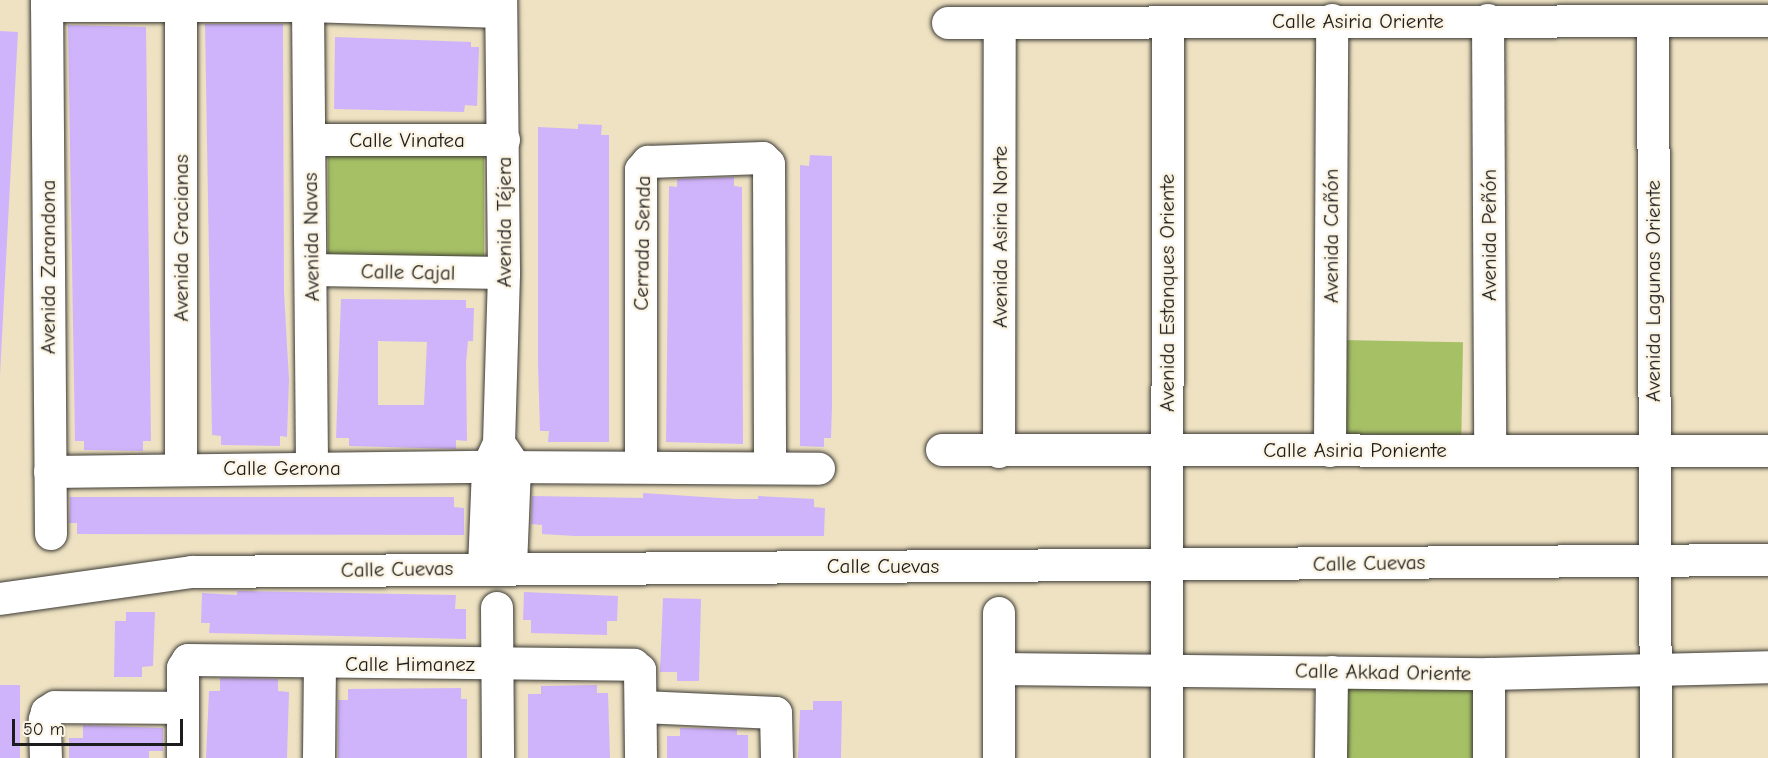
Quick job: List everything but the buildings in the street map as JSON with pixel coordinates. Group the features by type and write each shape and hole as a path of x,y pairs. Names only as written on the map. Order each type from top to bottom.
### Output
{"street":[{"path":"47,3 181,7 501,6"},
{"name":"Avenida Zarandona","path":"47,3 51,534"},
{"name":"Avenida Navas","path":"308,6 312,468"},
{"name":"Avenida Téjera","path":"497,568 504,273 501,6"},
{"name":"Avenida Gracianas","path":"181,7 181,469"},
{"name":"Calle Asiria Oriente","path":"948,23 1332,20 1768,21"},
{"name":"Avenida Cañón","path":"1330,451 1332,20"},
{"name":"Avenida Peñón","path":"1488,20 1490,449"},
{"name":"Avenida Lagunas Oriente","path":"1653,21 1656,758"},
{"name":"Avenida Estanques Oriente","path":"1167,758 1165,565 1168,22"},
{"name":"Avenida Asiria Norte","path":"999,452 1000,23"},
{"name":"Calle Vinatea","path":"310,140 504,140"},
{"name":"Cerrada Senda","path":"641,467 643,166 763,158 770,164 770,468"},
{"name":"Calle Cajal","path":"312,270 504,273"},
{"name":"Calle Asiria Poniente","path":"942,450 999,452 1490,449 1768,451"},
{"path":"501,459 641,467 819,469"},
{"name":"Calle Gerona","path":"50,472 312,468 501,459"},
{"name":"Calle Cuevas","path":"0,599 192,572 1768,560"},
{"path":"497,608 498,758"},
{"path":"999,613 999,758"},
{"name":"Calle Himanez","path":"183,708 183,663 188,660 638,667 642,707"},
{"path":"319,758 320,663"},
{"name":"Calle Akkad Oriente","path":"999,669 1489,674 1768,667"},
{"path":"1331,758 1332,672"},
{"path":"1489,674 1489,758"},
{"path":"46,758 47,712 55,707 183,708 183,758"},
{"path":"641,758 642,707 776,713 777,758"}],"green space":[{"path":"328,156 484,156 484,258 328,258"},
{"path":"1341,340 1463,342 1461,436 1339,434"},
{"path":"1341,676 1478,676 1478,758 1341,758"}]}
